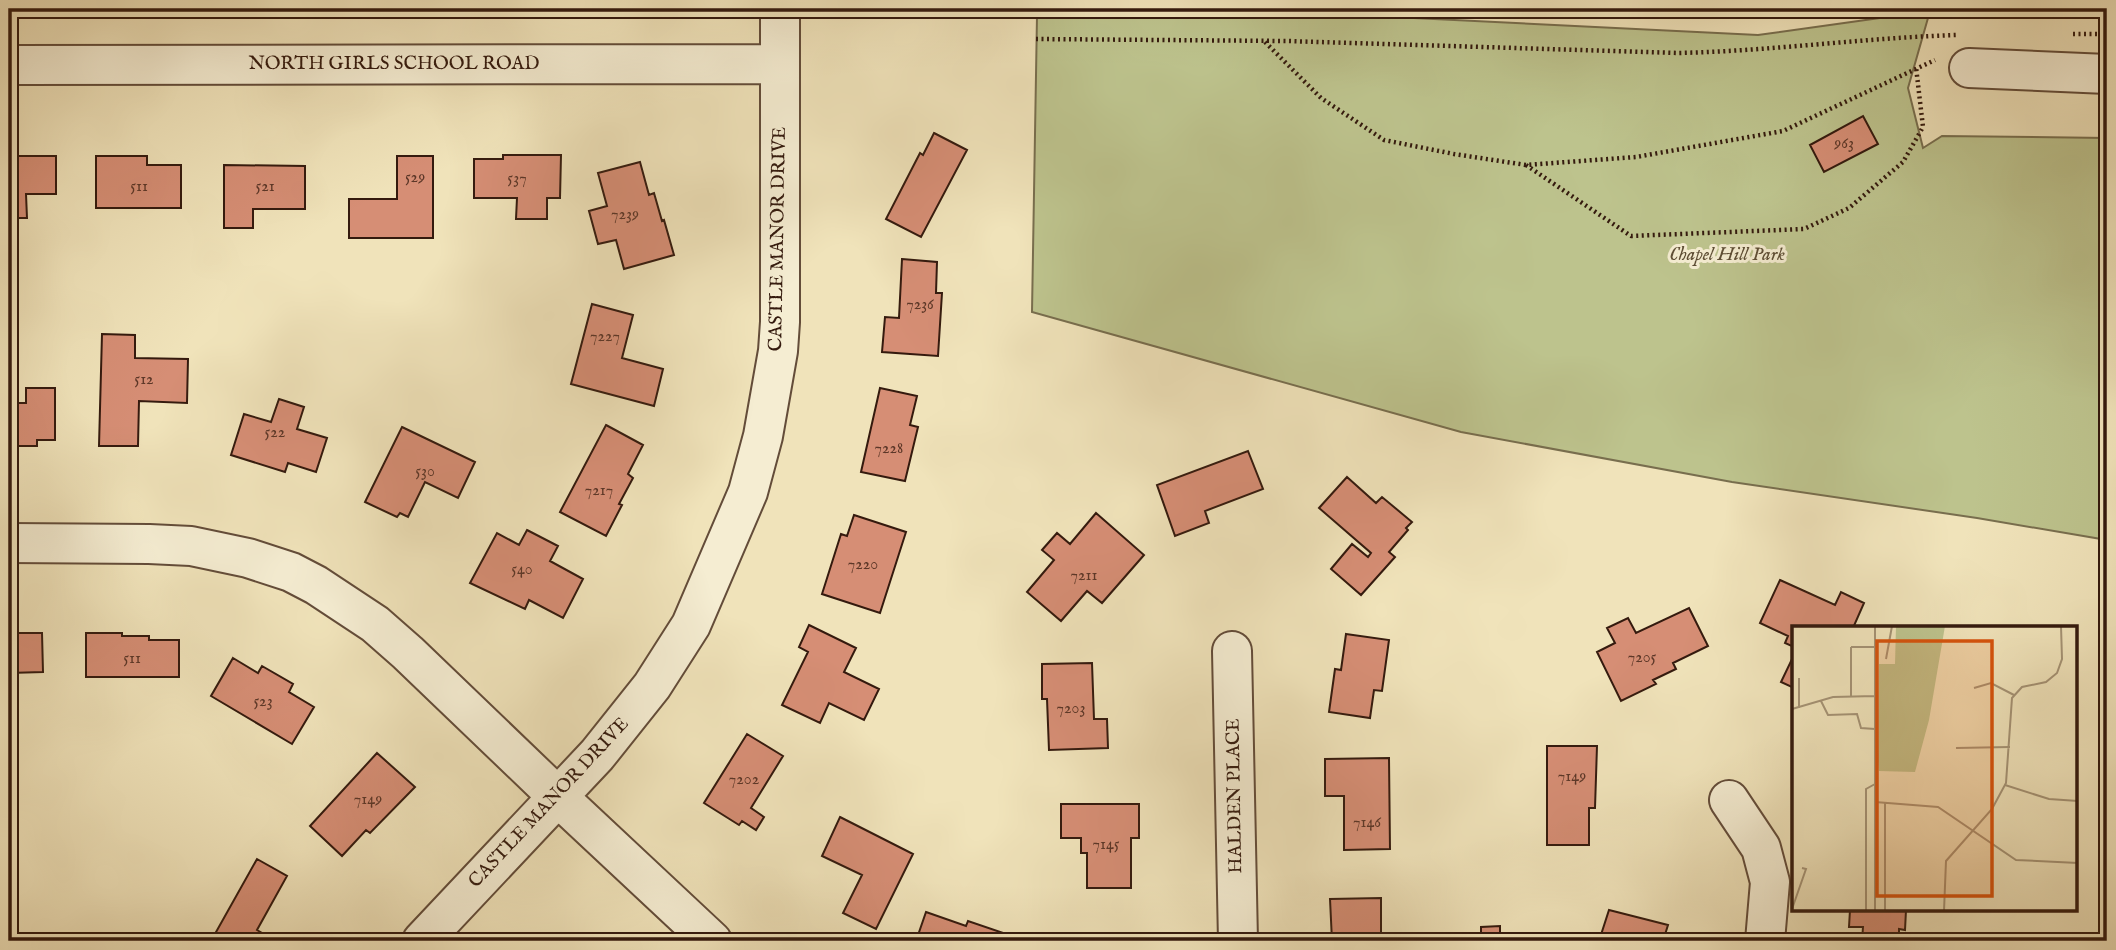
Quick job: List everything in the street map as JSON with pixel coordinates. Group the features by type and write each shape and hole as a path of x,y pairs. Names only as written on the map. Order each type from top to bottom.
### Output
{"street":[{"name":"CASTLE MANOR DRIVE","path":"422,941 597,755 652,687 691,625 748,492 763,436 778,351 780,321 780,9"},
{"path":"1968,52 2107,74"},
{"name":"NORTH GIRLS SCHOOL ROAD","path":"9,65 780,64"},
{"path":"9,543 191,546 241,556 291,572 328,592 375,624 408,653 712,941"},
{"name":"HALDEN PLACE","path":"1233,651 1238,941"},
{"path":"1729,800 1761,848 1770,882 1765,941"}],"path":[{"path":"2066,34 2107,34"},
{"path":"1036,39 1265,41 1678,53 1738,52 1880,38 1968,52"},
{"path":"1265,41 1321,98 1384,140 1526,165 1636,157 1783,131 1916,67 1952,53 1968,52"},
{"path":"1526,165 1631,236 1804,229 1850,208 1903,162 1923,127 1916,67"}],"green space":[{"name":"Chapel Hill Park","path":"1083,9 1231,9 1758,35 1930,11 1908,88 1923,148 1942,136 2107,138 2107,540 1732,482 1461,432 1032,312 1037,16"}],"building":[{"path":"1863,116 1878,144 1824,172 1810,145"},
{"path":"934,133 967,150 921,237 886,219 920,153 923,155"},
{"path":"503,155 561,155 560,198 547,198 547,219 516,219 517,198 474,198 474,159 503,159"},
{"path":"9,156 56,156 56,194 26,194 27,218 9,218"},
{"path":"96,156 147,156 147,165 181,165 181,208 96,208"},
{"path":"397,156 433,156 433,238 349,238 349,199 397,199"},
{"path":"640,162 649,195 654,193 674,255 624,269 616,240 598,244 589,211 607,206 598,173"},
{"path":"224,165 305,166 305,209 253,209 253,228 224,228"},
{"path":"902,259 937,262 936,293 942,293 938,356 882,352 885,317 899,318"},
{"path":"592,304 633,315 622,358 663,369 654,406 571,384"},
{"path":"102,334 135,335 135,358 188,359 187,403 139,401 138,446 99,446"},
{"path":"26,388 55,388 55,440 37,440 37,446 9,446 9,398 12,398 12,403 26,403"},
{"path":"880,388 917,396 910,425 918,427 905,481 861,472"},
{"path":"279,399 304,407 297,429 327,438 316,472 288,463 285,472 231,455 244,414 271,422"},
{"path":"606,425 643,445 628,474 633,478 606,536 560,512"},
{"path":"402,427 475,462 458,498 425,482 408,517 400,513 397,517 365,502"},
{"path":"1248,451 1263,489 1205,511 1209,523 1175,536 1157,485"},
{"path":"1347,477 1376,503 1382,497 1412,522 1389,552 1395,557 1361,595 1331,569 1352,544 1368,557 1371,553 1319,508"},
{"path":"1096,513 1144,555 1102,603 1087,591 1061,621 1027,592 1054,560 1042,550 1057,533 1070,544"},
{"path":"854,515 906,532 880,613 822,594 841,534 847,536"},
{"path":"527,530 558,546 550,561 583,579 563,618 529,600 525,609 470,583 497,533 519,545"},
{"path":"1780,580 1835,605 1841,592 1864,603 1854,626 1792,626 1792,646 1785,643 1788,636 1760,623"},
{"path":"1689,608 1708,646 1673,663 1676,669 1653,680 1656,684 1621,701 1597,652 1615,643 1607,628 1628,618 1636,633"},
{"path":"809,625 856,648 844,672 879,689 864,720 829,703 820,723 782,705 808,652 799,647"},
{"path":"9,630 12,630 12,633 42,633 43,672 9,673"},
{"path":"86,633 122,633 122,636 149,636 149,640 179,640 179,677 86,677"},
{"path":"1346,634 1389,640 1382,691 1374,690 1370,718 1329,712 1335,669 1341,670"},
{"path":"233,658 258,673 262,666 293,684 289,692 314,707 292,744 211,696"},
{"path":"1792,659 1792,687 1781,682"},
{"path":"1092,663 1094,719 1107,719 1108,748 1049,750 1047,699 1042,699 1042,664"},
{"path":"747,734 783,756 751,808 764,817 756,830 742,821 739,825 704,803"},
{"path":"1547,746 1597,746 1595,808 1589,808 1589,845 1547,845"},
{"path":"377,753 415,787 370,833 366,830 342,856 310,826"},
{"path":"1389,758 1390,849 1344,850 1344,796 1325,796 1325,759"},
{"path":"1061,804 1139,804 1139,838 1131,838 1131,888 1087,888 1087,853 1081,853 1081,838 1061,838"},
{"path":"840,817 913,854 876,929 843,913 862,875 822,856"},
{"path":"257,859 287,876 257,930 274,940 211,941"},
{"path":"1381,898 1381,941 1332,941 1330,899"},
{"path":"1609,910 1668,925 1663,941 1599,941"},
{"path":"926,912 966,926 968,921 1018,938 1017,941 916,941"},
{"path":"1850,912 1906,912 1905,930 1899,929 1899,941 1862,941 1863,927 1849,927"},
{"path":"1500,926 1500,941 1481,941 1481,927"}]}
